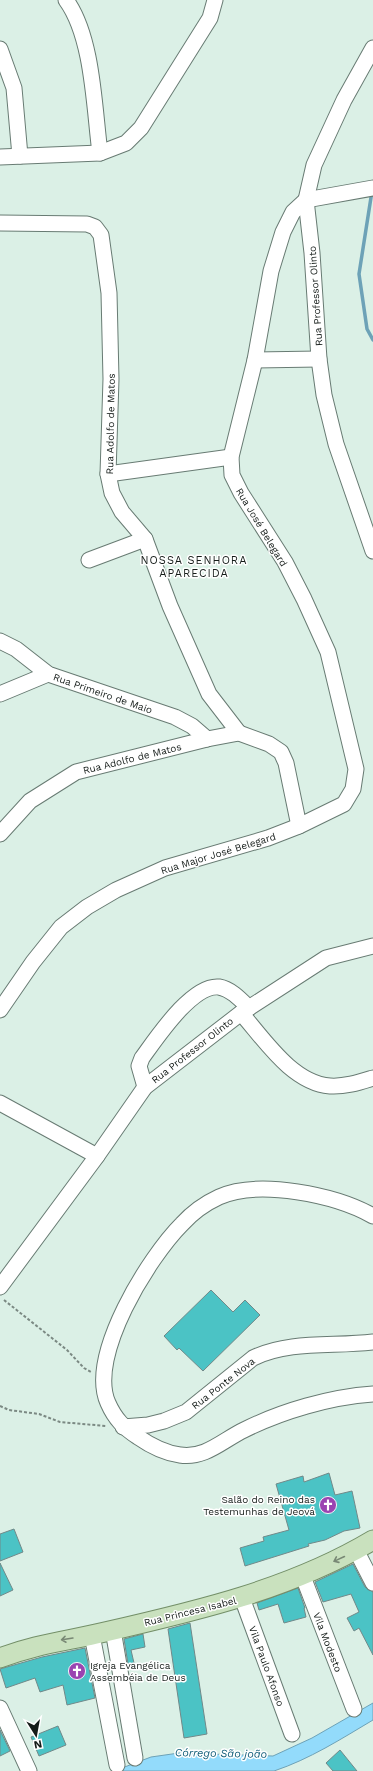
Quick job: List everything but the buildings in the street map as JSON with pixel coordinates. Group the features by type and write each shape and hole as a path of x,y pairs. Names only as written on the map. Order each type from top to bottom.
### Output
{"main road":[{"name":"Rua Princesa Isabel","path":"0,1658 23,1649 209,1608 242,1598 302,1574 356,1550 373,1540"}],"street":[{"path":"66,0 72,8 86,43 100,154"},
{"path":"0,157 100,154 126,143 141,128 210,18 215,0"},
{"name":"Rua Professor Olinto","path":"373,48 344,100 314,165 306,200 313,268 319,359 324,395 336,444 373,551"},
{"path":"0,49 14,88 20,156"},
{"path":"306,200 370,188"},
{"name":"Rua José Belegard","path":"299,826 344,804 353,789 356,769 328,652 285,562 241,493 232,474 231,456 255,360 271,271 283,232 293,212 306,200"},
{"name":"Rua Adolfo de Matos","path":"0,223 87,224 95,227 101,235 109,293 110,379 108,474 112,493 122,512 145,540 170,606 209,694 239,733 207,739 76,772 30,801 0,834"},
{"path":"255,360 319,359"},
{"path":"108,474 231,456"},
{"path":"89,560 145,540"},
{"name":"Rua Primeiro de Maio","path":"0,642 16,649 48,674 175,717 192,726 207,739"},
{"path":"0,694 48,674"},
{"path":"239,733 270,744 281,752 286,763 299,826"},
{"name":"Rua Major José Belegard","path":"0,1010 33,962 61,927 87,907 116,890 165,868 268,838 299,826"},
{"name":"Rua Professor Olinto","path":"0,1287 97,1156 145,1087 245,1010 326,958 373,946"},
{"path":"145,1087 139,1066 142,1058 178,1012 199,993 218,987 228,990 245,1010 283,1062 309,1080 330,1086 354,1083 373,1078"},
{"path":"0,1103 97,1156"},
{"path":"373,1216 363,1210 290,1190 256,1190 238,1192 220,1197 199,1209 182,1223 157,1253 141,1278 120,1318 109,1348 104,1379 108,1402 123,1427 162,1451 181,1456 198,1454 216,1447 244,1430 289,1412 322,1403 373,1394"},
{"name":"Rua Ponte Nova","path":"123,1427 148,1425 164,1421 186,1412 253,1358 266,1352 282,1348 373,1342"},
{"path":"356,1550 373,1583"},
{"name":"Vila Modesto","path":"302,1574 354,1709"},
{"name":"Vila Paulo Afonso","path":"242,1598 292,1734"},
{"path":"113,1630 135,1758"},
{"path":"92,1635 117,1765"},
{"path":"0,1708 29,1771"}],"path":[{"path":"0,1297 24,1318 67,1350 84,1368 104,1379"},
{"path":"0,1406 9,1410 39,1414 60,1422 123,1427"}],"water":[{"path":"373,1703 373,1720 313,1755 274,1771 114,1771 151,1757 179,1753 273,1756 312,1738"}],"waterway":[{"path":"372,191 359,274 367,329 373,340"}],"place":[{"name":"Salão do Reino das Testemunhas de Jeová","path":"328,1505"},
{"name":"Igreja Evangélica Assembéia de Deus","path":"77,1671"}],"district":[{"name":"NOSSA SENHORA APARECIDA","path":"194,566"}],"water label":[{"name":"Córrego São joão","path":"221,1753"}]}
